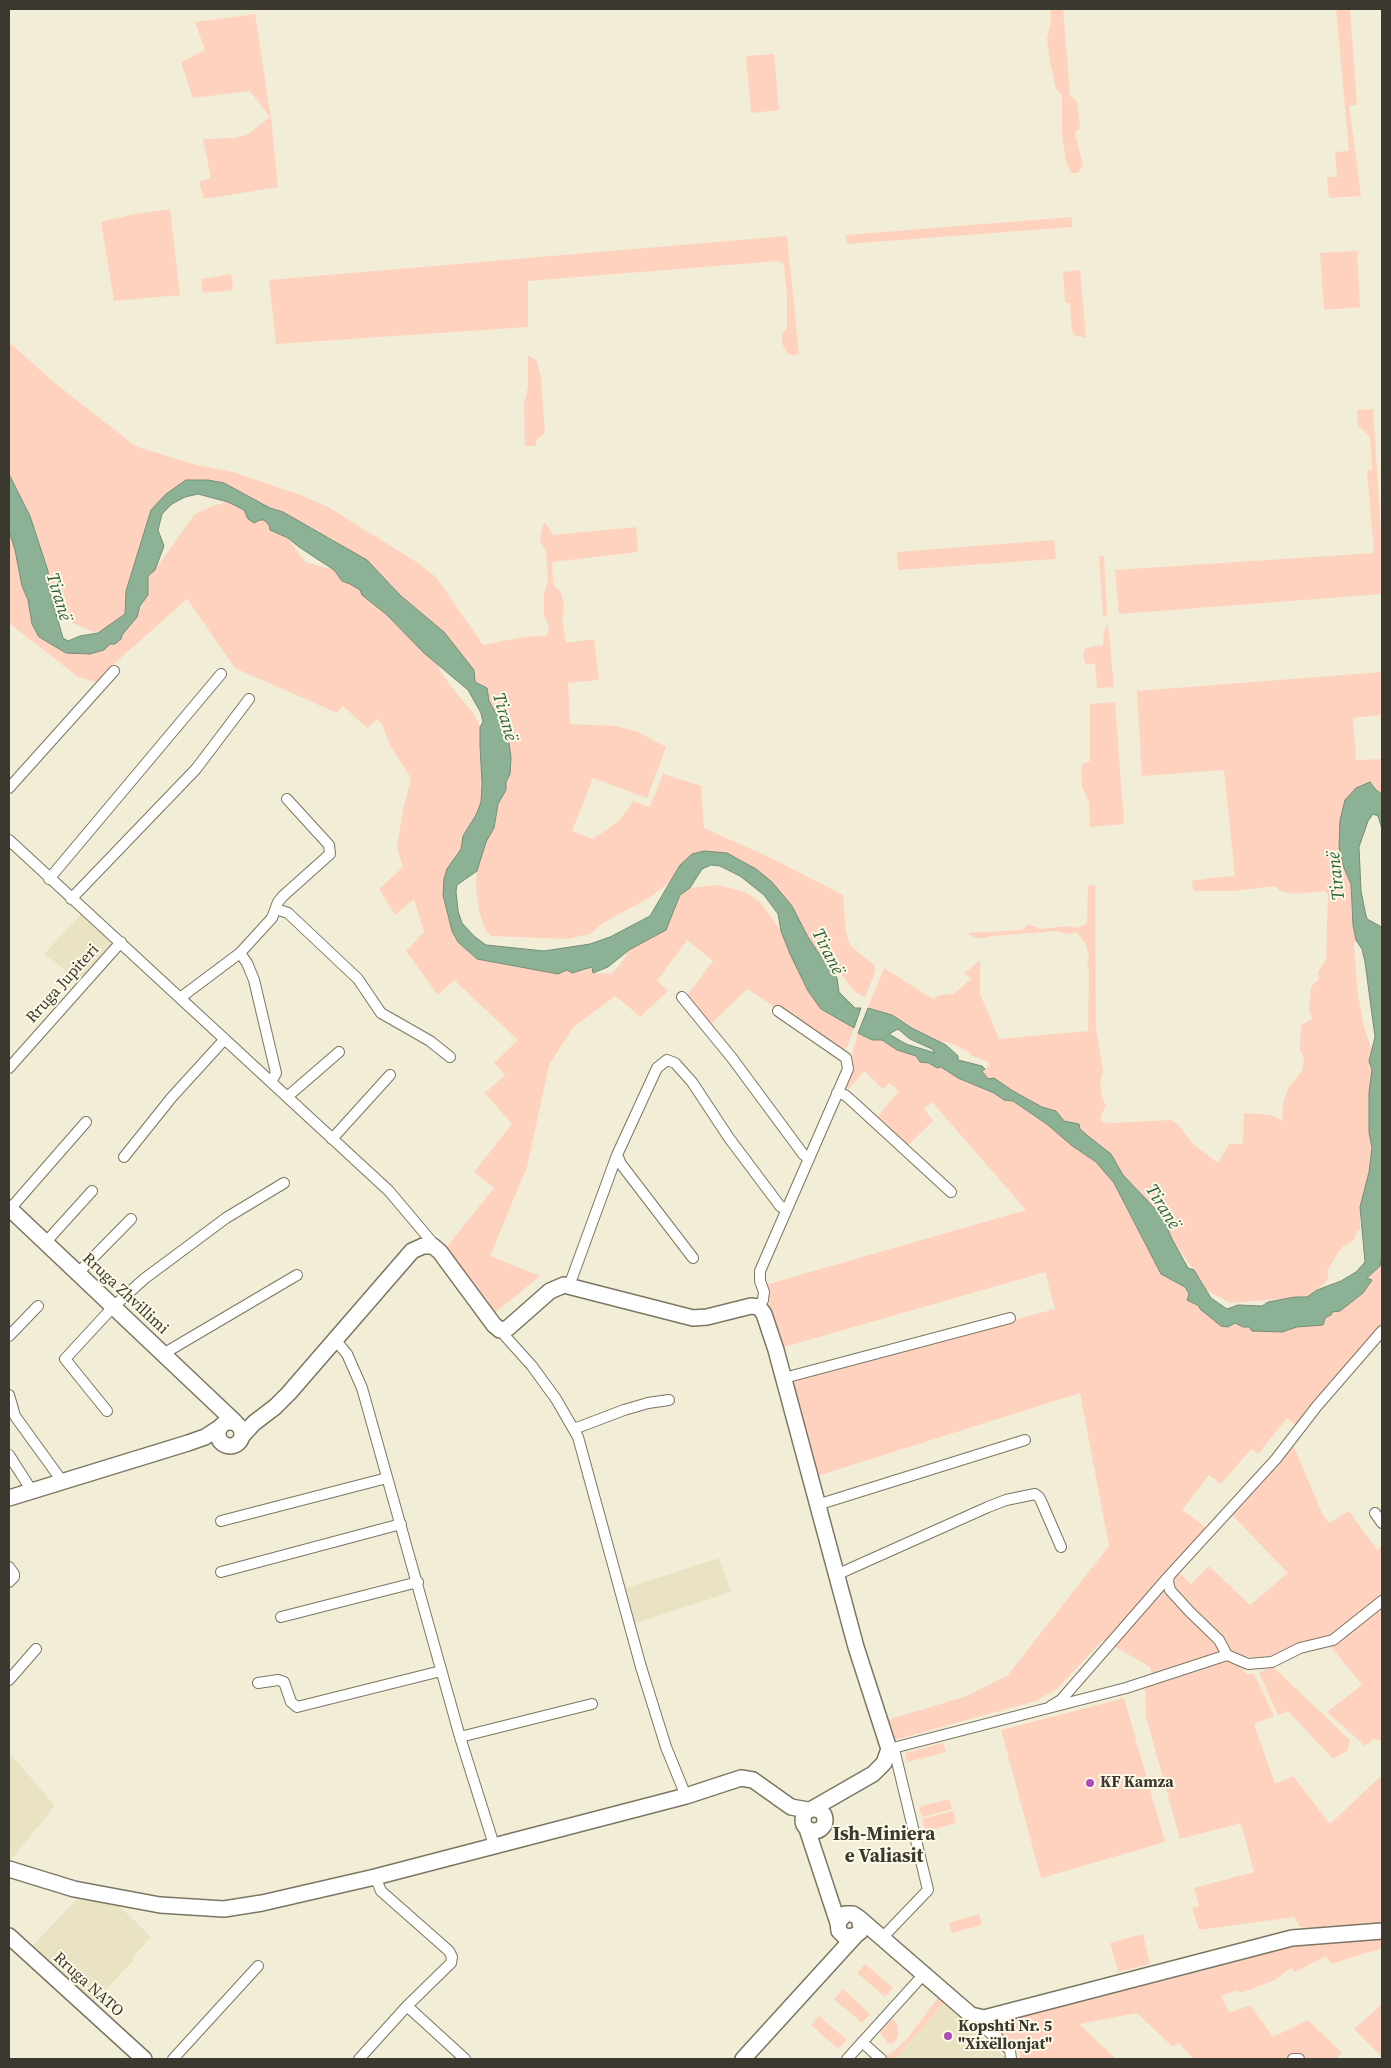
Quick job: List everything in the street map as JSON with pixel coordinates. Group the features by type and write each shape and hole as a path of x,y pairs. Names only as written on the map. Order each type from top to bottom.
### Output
{"street":[{"path":"9,788 114,670"},
{"path":"49,878 221,674"},
{"path":"71,899 196,770 249,699"},
{"path":"180,998 240,953 272,918 278,902 283,896 327,859 331,850 329,845 287,799"},
{"path":"9,840 388,1191 418,1224 494,1325 503,1330 505,1336 551,1392 574,1428 584,1454 641,1667 666,1747 686,1796"},
{"path":"276,909 288,913 358,979 381,1013 430,1040 450,1057"},
{"name":"Rruga Jupiteri","path":"9,1068 121,942"},
{"path":"240,953 247,963 254,980 276,1073 272,1082"},
{"path":"682,997 732,1058 802,1154 808,1158"},
{"path":"759,1307 763,1300 764,1292 760,1281 760,1272 848,1068 846,1058 778,1011"},
{"path":"124,1157 172,1097 224,1040"},
{"path":"287,1097 339,1052"},
{"path":"569,1286 617,1156 657,1068 662,1063 671,1060 692,1082 729,1138 780,1206 786,1210"},
{"path":"332,1139 390,1075"},
{"path":"837,1093 845,1095 951,1192"},
{"path":"9,1209 86,1122"},
{"path":"617,1156 621,1164 693,1258"},
{"path":"106,1411 65,1359 113,1307 144,1279 226,1218 284,1183"},
{"path":"45,1243 92,1191"},
{"name":"Rruga Zhvillimi","path":"9,1209 217,1405 232,1427"},
{"path":"77,1274 131,1219"},
{"path":"9,1498 188,1443 260,1418 283,1400 412,1251 420,1239 418,1224"},
{"path":"412,1251 429,1245 440,1252"},
{"path":"163,1354 297,1275"},
{"path":"503,1330 508,1328 558,1286 569,1286 693,1318 708,1317 751,1306 759,1307 764,1314 784,1378 836,1575 891,1749 928,1890 879,1936"},
{"path":"9,1336 38,1306"},
{"path":"784,1378 1010,1318"},
{"path":"1042,1710 1060,1700 1169,1576 1276,1459 1317,1406 1382,1331"},
{"path":"336,1341 347,1354 362,1388 460,1737 494,1845"},
{"path":"9,1395 15,1416 62,1481"},
{"path":"574,1428 624,1410 648,1403 669,1400"},
{"path":"225,1445 219,1439 232,1427"},
{"path":"188,1443 210,1440 225,1445 237,1444 232,1427"},
{"path":"817,1505 1026,1440"},
{"path":"9,1455 32,1491"},
{"path":"221,1521 387,1478"},
{"path":"836,1575 988,1507 1006,1500 1034,1494 1039,1497 1061,1547"},
{"path":"1375,1513 1382,1523"},
{"path":"220,1572 401,1524"},
{"path":"9,1567 14,1574 9,1582"},
{"path":"1169,1576 1170,1590 1219,1640 1227,1655 1248,1664 1272,1662 1300,1648 1333,1640 1382,1601"},
{"path":"282,1617 418,1582"},
{"path":"9,1680 36,1649"},
{"path":"891,1749 1126,1688 1227,1655"},
{"path":"258,1684 278,1680 284,1682 291,1702 297,1708 442,1671"},
{"path":"1080,1677 1076,1691 1082,1696 1090,1698"},
{"path":"460,1737 592,1704"},
{"path":"807,1818 880,1768 891,1749"},
{"path":"9,1869 74,1889 160,1905 224,1909 254,1905 375,1877 686,1796 747,1778 753,1780 807,1818 814,1832 824,1825"},
{"path":"818,1859 818,1848 824,1825 836,1801 848,1789"},
{"path":"807,1818 822,1812 824,1825"},
{"path":"807,1818 838,1927 841,1939 841,1952"},
{"path":"363,2058 407,2006 451,1963 452,1957 449,1951 381,1891 375,1877"},
{"path":"825,1884 856,1925"},
{"path":"838,1927 842,1916 879,1936 1010,2050 1011,2059"},
{"path":"838,1927 844,1936 856,1925"},
{"path":"743,2059 841,1952 856,1925"},
{"path":"971,2015 984,2018 1292,1938 1382,1931"},
{"name":"Rruga NATO","path":"9,1936 144,2059"},
{"path":"174,2059 258,1966"},
{"path":"847,2059 924,1974"},
{"path":"407,2006 465,2059"},
{"path":"999,2041 995,2032 996,2025 1008,2012"},
{"path":"862,2042 880,2059"},
{"path":"1294,2059 1299,2059"}],"shaded area":[{"path":"1050,9 1063,9 1070,96 1077,101 1080,128 1075,133 1083,166 1078,173 1071,173 1066,161 1062,134 1062,95 1056,89 1047,39 1051,21"},
{"path":"1336,9 1350,9 1357,105 1349,105 1361,196 1329,198 1327,177 1337,177 1335,152 1349,151"},
{"path":"255,14 271,118 278,187 204,199 199,182 211,178 203,139 234,138 247,135 270,117 250,91 193,98 181,62 205,50 195,22"},
{"path":"774,54 779,110 751,113 746,56"},
{"path":"170,209 180,295 114,301 101,222 130,215"},
{"path":"1072,217 1072,227 847,244 846,235"},
{"path":"787,236 799,354 789,355 782,344 782,334 787,328 787,294 784,265 778,261 528,281 528,327 276,344 269,280"},
{"path":"1357,251 1360,307 1324,310 1320,253"},
{"path":"1080,270 1086,338 1076,336 1072,331 1070,304 1065,302 1063,272"},
{"path":"231,274 233,290 203,293 201,279"},
{"path":"9,342 50,379 135,446 193,464 233,472 303,496 328,507 418,563 436,577 483,645 518,638 547,635 549,626 544,616 544,593 548,581 546,551 540,541 541,531 545,522 553,535 636,527 638,552 552,562 553,585 561,592 564,605 562,620 566,643 594,639 599,680 568,683 570,724 616,726 638,732 666,747 647,798 593,778 572,831 593,839 620,820 633,801 650,807 663,774 701,786 704,828 773,859 843,895 846,932 850,945 875,966 875,972 865,998 854,991 839,971 833,970 824,961 800,921 756,869 727,853 704,851 680,865 669,883 647,899 603,923 590,934 567,939 491,936 485,929 479,910 476,886 477,871 486,842 494,828 498,804 506,790 506,782 510,774 500,722 489,701 487,688 475,682 474,670 444,632 401,596 383,576 334,540 224,483 208,480 166,494 151,510 126,591 125,614 102,631 93,632 73,623 53,604 48,571 30,516 9,474"},
{"path":"528,355 537,361 541,378 545,433 537,439 535,446 525,446 524,404 528,387"},
{"path":"1373,409 1382,548 1382,594 1119,614 1115,570 1374,553 1367,470 1372,470 1370,436 1358,426 1357,410"},
{"path":"9,474 30,516 48,571 50,593 63,638 68,641 80,636 98,633 125,614 126,591 151,510 166,494 186,480 208,480 224,483 270,508 283,512 367,560 401,596 444,632 474,670 475,682 487,688 489,701 508,735 511,758 510,774 506,782 506,790 498,804 494,828 486,842 477,871 457,885 456,891 458,911 462,923 486,945 544,951 590,944 610,937 650,916 680,865 692,854 704,851 727,853 756,869 772,882 792,906 808,937 824,961 833,970 837,978 839,992 855,1008 861,1008 854,1028 821,1009 808,991 781,931 778,914 764,895 740,876 720,866 711,865 702,869 690,888 680,895 666,930 629,950 608,967 593,973 592,967 572,973 567,970 558,974 477,959 458,942 452,931 443,895 447,869 461,849 463,836 476,815 481,802 480,727 483,722 481,713 468,690 424,653 387,615 362,595 360,590 342,581 334,570 288,538 270,530 269,525 264,520 254,523 248,519 244,510 228,502 198,494 185,497 172,504 162,514 158,530 164,546 155,570 148,576 148,595 140,606 137,617 122,635 121,639 115,644 110,644 104,650 90,654 66,653 39,637 32,624 28,600 22,586 9,531"},
{"path":"228,502 244,510 248,519 264,520 275,532 288,538 305,562 334,570 342,581 360,590 362,595 387,615 435,662 449,684 474,714 480,727 481,802 476,815 463,836 461,849 455,855 443,895 452,931 458,942 477,959 558,973 567,970 584,971 592,967 594,973 611,974 620,965 629,950 657,935 677,904 680,895 690,888 718,885 745,892 760,902 781,931 803,982 821,1009 854,1028 847,1047 844,1050 838,1048 747,989 710,1025 686,997 713,961 687,940 657,981 668,991 640,1017 616,996 574,1026 549,1065 527,1167 490,1256 540,1276 493,1314 445,1249 494,1188 474,1172 512,1124 485,1093 505,1075 494,1063 518,1040 454,980 438,995 406,951 424,932 414,899 395,915 379,889 403,867 397,848 403,810 411,778 391,747 382,725 377,719 367,728 343,706 337,713 235,668 187,599 108,669 96,682 78,677 9,623 9,531 22,586 28,600 32,625 39,637 66,653 90,654 110,644 130,626 148,595 148,576 155,570 194,515 212,506"},
{"path":"1054,540 1056,559 898,570 897,552"},
{"path":"1099,556 1104,556 1107,616 1103,617"},
{"path":"1108,623 1114,687 1097,688 1095,663 1086,665 1083,654 1086,648 1103,645 1104,632"},
{"path":"1382,672 1382,715 1353,718 1356,760 1382,759 1382,794 1376,790 1340,820 1339,848 1344,868 1351,883 1358,996 1364,1027 1372,1051 1369,1061 1372,1070 1369,1092 1369,1132 1372,1148 1369,1172 1360,1207 1360,1230 1357,1230 1354,1240 1342,1247 1334,1259 1327,1272 1329,1276 1326,1282 1307,1297 1230,1303 1207,1290 1172,1239 1162,1216 1123,1175 1111,1154 1079,1129 1079,1124 1064,1121 1056,1111 1042,1107 1002,1083 988,1079 982,1071 990,1065 986,1061 972,1056 969,1052 951,1043 942,1042 942,1044 892,1015 868,1008 884,968 933,999 940,995 953,994 971,979 965,973 980,960 980,994 999,1039 1088,1031 1089,970 1087,962 1089,956 1086,945 1077,932 1068,934 1055,931 984,938 975,938 968,933 1022,930 1028,924 1040,929 1068,926 1077,928 1087,923 1088,886 1095,885 1096,1030 1103,1071 1100,1081 1102,1098 1106,1105 1100,1117 1102,1122 1171,1120 1178,1125 1194,1145 1218,1163 1229,1144 1243,1144 1244,1113 1271,1115 1282,1121 1283,1103 1289,1087 1302,1071 1304,1058 1300,1051 1301,1025 1312,1019 1309,1009 1311,987 1319,979 1318,972 1326,960 1328,894 1324,891 1294,894 1280,891 1275,886 1234,891 1196,891 1193,888 1192,881 1235,876 1224,770 1142,776 1137,691"},
{"path":"1115,702 1124,824 1090,827 1089,802 1082,787 1081,765 1090,761 1090,704"},
{"path":"1370,782 1382,794 1382,829 1378,816 1373,814 1368,821 1359,847 1361,891 1367,919 1380,926 1382,930 1382,1254 1380,1266 1367,1278 1372,1280 1363,1293 1340,1311 1332,1312 1331,1315 1325,1318 1323,1325 1297,1327 1282,1332 1252,1331 1249,1327 1243,1327 1235,1323 1228,1327 1221,1326 1200,1309 1199,1306 1187,1300 1189,1294 1185,1287 1161,1274 1114,1183 1096,1162 1013,1101 1004,1100 994,1093 958,1078 941,1067 937,1068 929,1063 920,1062 916,1056 897,1050 882,1040 872,1040 858,1033 868,1008 892,1015 912,1028 946,1045 958,1056 958,1060 982,1066 985,1069 982,1071 988,1079 994,1078 1042,1107 1056,1111 1064,1121 1079,1124 1080,1129 1111,1154 1123,1175 1162,1216 1188,1268 1194,1270 1211,1298 1227,1309 1238,1305 1262,1306 1268,1302 1295,1297 1307,1297 1317,1290 1341,1281 1356,1272 1365,1262 1360,1207 1369,1172 1372,1148 1369,1132 1369,1092 1372,1070 1369,1061 1375,1037 1365,962 1362,949 1356,940 1353,925 1351,884 1344,868 1339,848 1340,820 1345,800 1356,788","holes":["898,1029 910,1039 932,1049 935,1053 906,1044 889,1034"]},
{"path":"81,914 115,946 81,982 44,954"},
{"path":"858,1033 872,1040 882,1040 897,1050 916,1056 920,1062 929,1063 937,1068 941,1067 958,1078 994,1093 1004,1100 1013,1101 1096,1162 1114,1183 1161,1274 1185,1287 1191,1303 1199,1306 1221,1326 1235,1323 1259,1332 1323,1324 1325,1318 1331,1315 1332,1312 1340,1311 1347,1304 1357,1299 1372,1280 1367,1278 1380,1266 1382,1254 1382,1325 1296,1425 1287,1418 1258,1454 1251,1449 1221,1484 1209,1475 1182,1510 1208,1529 1161,1580 1148,1590 1161,1591 1173,1597 1217,1645 1219,1651 1211,1656 1152,1674 1150,1667 1103,1640 1057,1689 1036,1701 898,1739 892,1737 887,1720 964,1697 1008,1675 1109,1546 1080,1393 817,1476 789,1379 1055,1309 1045,1272 781,1348 770,1311 768,1284 1026,1210 932,1102 924,1108 933,1121 908,1145 877,1117 899,1091 889,1083 883,1089 864,1071 849,1089 844,1084"},
{"path":"1292,1443 1322,1513 1329,1523 1349,1511 1377,1550 1382,1546 1382,1740 1373,1739 1365,1746 1327,1712 1362,1685 1323,1637 1266,1658 1240,1656 1232,1651 1213,1627 1191,1607 1171,1581 1178,1572 1191,1584 1209,1566 1250,1605 1288,1573 1231,1514"},
{"path":"719,1558 731,1592 633,1624 623,1589"},
{"path":"1226,1661 1236,1663 1247,1674 1254,1674 1274,1716 1254,1724 1275,1784 1293,1776 1330,1824 1382,1775 1382,1927 1339,1930 1300,1927 1294,1917 1199,1930 1192,1908 1199,1906 1194,1888 1254,1872 1241,1823 1180,1839 1146,1717 1145,1687"},
{"path":"1272,1666 1349,1739 1348,1750 1333,1759 1288,1711 1278,1715 1259,1673"},
{"name":"KF Kamza","path":"1124,1698 1165,1842 1041,1878 1001,1730"},
{"path":"943,1743 946,1752 907,1762 905,1753"},
{"path":"9,1752 55,1806 9,1862"},
{"path":"949,1799 952,1809 922,1817 919,1807"},
{"path":"953,1811 956,1823 925,1831 922,1819"},
{"path":"80,1896 115,1902 151,1937 133,1957 135,1959 94,2002 33,1945"},
{"path":"979,1914 982,1925 952,1933 949,1923"},
{"path":"1143,1934 1150,1964 1118,1972 1110,1943"},
{"path":"1382,1934 1382,1948 1331,1964 1326,1956 1295,1972 1291,1968 1275,1980 1241,1993 1238,1990 1221,1996 1229,2013 1250,2005 1273,2037 1308,2020 1342,2053 1336,2059 1194,2059 1179,2043 1173,2047 1137,2013 1079,2024 1116,2059 1020,2059 1019,2050 1004,2038 1002,2034 1002,2026 1007,2018 1289,1944"},
{"path":"865,1964 893,1988 885,1997 857,1973"},
{"path":"843,1989 870,2014 862,2023 834,1999"},
{"path":"939,1996 944,2003 895,2059 883,2057 894,2051 907,2039"},
{"name":"Kopshti Nr. 5 \"Xixëllonjat\"","path":"944,2003 1005,2057 1003,2059 895,2059"},
{"path":"1382,2004 1382,2057 1354,2029"},
{"path":"819,2016 847,2040 838,2049 811,2025"},
{"path":"893,2018 898,2026 898,2037 894,2043 888,2044 880,2032"}],"place":[{"name":"KF Kamza","path":"1090,1783"},
{"name":"Kopshti Nr. 5 \"Xixëllonjat\"","path":"948,2036"}],"district":[{"name":"Ish-Miniera e Valiasit","path":"884,1846"}],"water label":[{"name":"Tiranë","path":"58,597"},
{"name":"Tiranë","path":"504,717"},
{"name":"Tiranë","path":"1337,876"},
{"name":"Tiranë","path":"827,952"},
{"name":"Tiranë","path":"1162,1207"}]}
